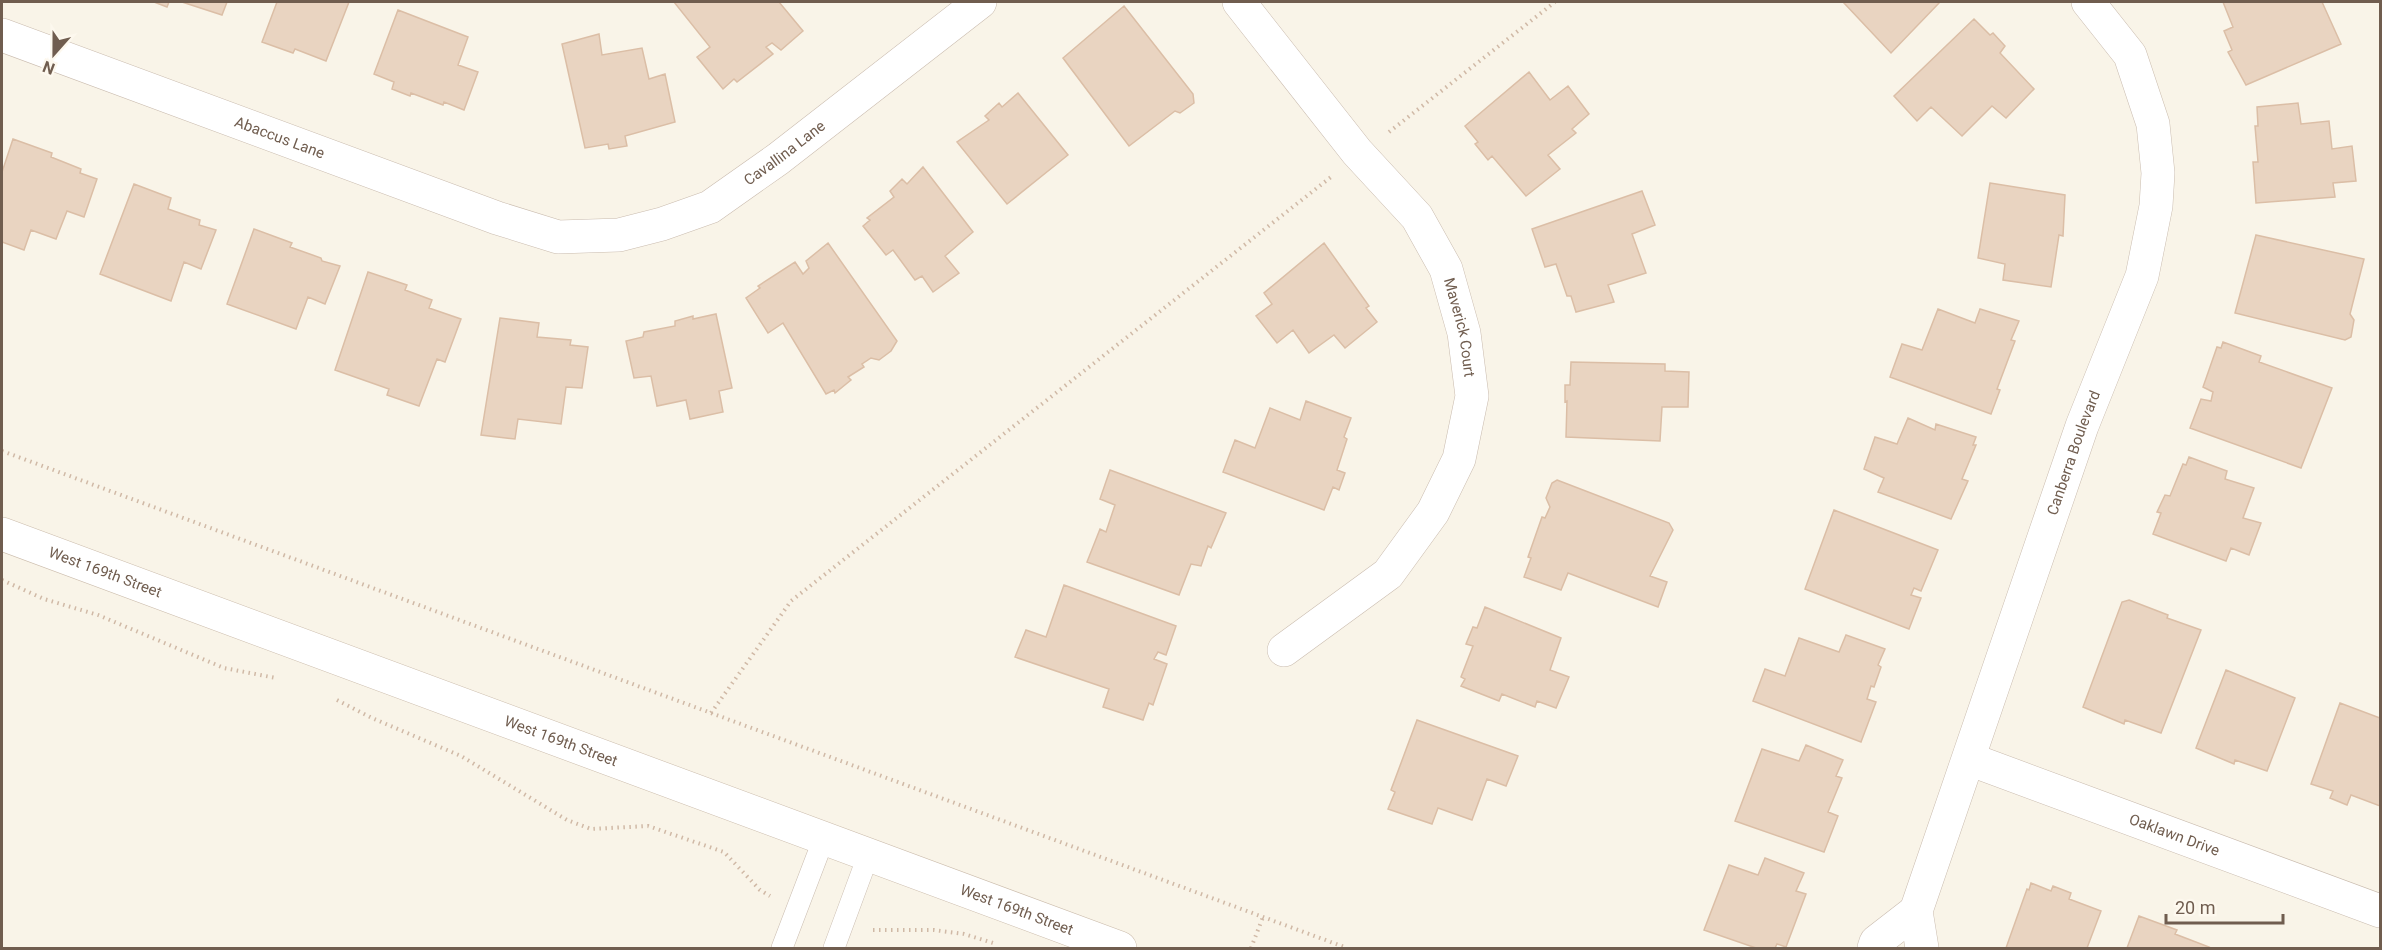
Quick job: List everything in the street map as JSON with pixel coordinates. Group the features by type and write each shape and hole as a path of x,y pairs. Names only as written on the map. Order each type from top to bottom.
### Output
{"street":[{"name":"Cavallina Lane","path":"558,237 619,235 662,224 710,207 778,159 980,2"},
{"name":"Maverick Court","path":"1239,2 1360,155 1417,217 1446,269 1464,333 1472,396 1459,459 1433,512 1388,574 1284,650"},
{"name":"Canberra Boulevard","path":"1922,948 1916,911 2082,426 2142,276 2156,206 2158,173 2153,124 2130,55 2088,2"},
{"name":"Abaccus Lane","path":"2,35 485,214 558,237"},
{"name":"West 169th Street","path":"2,534 1120,948"},
{"name":"Oaklawn Drive","path":"1969,759 2380,911"},
{"path":"1874,948 1876,942 1916,911"}],"lane":[{"path":"782,948 824,838"},
{"path":"834,948 868,856"}],"path":[{"path":"711,713 791,601 1555,2"},
{"path":"2,451 1347,948"},
{"path":"2,579 45,599 98,615 224,668 285,680"},
{"path":"333,699 461,756 567,820 591,829 648,826 724,852 760,890 797,910"},
{"path":"1251,948 1263,917"},
{"path":"843,924 862,929 934,930 964,934 997,945"}],"building":[{"path":"154,2 169,2 167,7"},
{"path":"182,2 227,2 222,15"},
{"path":"277,2 349,2 326,61 295,49 293,53 262,42"},
{"path":"674,2 779,2 803,31 781,50 772,43 766,47 773,54 737,82 734,79 723,89 697,57 710,47"},
{"path":"1845,2 1940,2 1891,53"},
{"path":"2223,2 2322,2 2341,44 2246,85 2228,52 2232,50 2224,31 2233,27"},
{"path":"1124,6 1193,94 1194,103 1180,113 1175,111 1129,146 1063,58"},
{"path":"398,10 468,37 458,65 478,72 464,110 444,102 443,105 411,93 410,96 392,89 394,82 374,74"},
{"path":"1974,19 1990,35 1993,33 2005,46 2000,53 2034,89 2006,118 1992,106 1962,136 1931,107 1917,121 1894,96"},
{"path":"599,34 602,55 642,48 649,79 665,74 675,122 625,136 627,146 609,149 608,144 585,148 562,44"},
{"path":"1529,72 1550,100 1568,86 1589,114 1572,129 1576,133 1548,155 1560,169 1526,196 1492,156 1488,160 1475,144 1478,142 1465,126"},
{"path":"1018,93 1068,155 1007,204 957,142 989,120 985,116 999,103 1002,107"},
{"path":"2298,103 2301,124 2329,121 2332,149 2352,146 2356,181 2333,183 2335,197 2256,203 2253,162 2258,162 2255,126 2258,126 2257,107"},
{"path":"13,139 52,153 51,157 81,169 80,173 97,179 84,217 67,211 56,239 31,230 24,250 2,242 2,172"},
{"path":"923,167 973,232 945,256 959,273 933,292 922,276 915,280 893,250 886,255 863,226 870,220 867,218 894,197 890,191 902,179 907,184"},
{"path":"1990,183 2065,195 2063,236 2059,235 2051,287 2003,280 2005,264 1978,258"},
{"path":"134,184 171,198 168,209 200,220 199,225 216,230 201,269 184,262 171,301 100,274"},
{"path":"1642,191 1655,225 1632,234 1646,273 1608,285 1614,302 1576,312 1571,296 1567,296 1556,264 1545,267 1532,229"},
{"path":"254,229 292,243 290,247 321,258 322,261 340,266 325,304 308,297 296,329 227,304"},
{"path":"2256,235 2364,259 2350,314 2354,320 2351,337 2345,340 2235,313"},
{"path":"828,243 897,341 891,351 879,360 871,358 862,364 864,367 848,377 851,380 835,393 834,390 826,394 783,323 768,333 746,298 760,288 758,286 795,262 803,274 809,268 806,261"},
{"path":"1324,243 1369,306 1366,308 1377,322 1345,348 1334,335 1309,353 1293,330 1277,343 1256,316 1272,304 1264,293"},
{"path":"368,272 407,285 405,290 432,300 429,308 461,319 445,362 437,359 419,406 387,395 389,389 335,370"},
{"path":"1938,309 1975,323 1980,309 2019,321 2011,340 2015,341 1997,389 2000,390 1991,414 1890,377 1902,344 1922,350"},
{"path":"716,314 732,388 719,391 723,412 690,419 686,400 657,406 651,376 634,378 626,341 643,337 644,332 675,326 675,321 693,316 693,319"},
{"path":"500,318 539,323 537,337 571,340 570,345 588,347 582,388 566,387 561,424 518,419 515,439 481,435"},
{"path":"2223,342 2261,356 2259,362 2332,388 2301,468 2190,428 2201,399 2211,401 2213,392 2203,387 2217,347 2221,348"},
{"path":"1571,362 1665,364 1665,371 1689,372 1688,407 1662,407 1660,441 1566,437 1565,385 1570,385"},
{"path":"1306,401 1351,418 1344,437 1347,439 1337,470 1345,473 1339,490 1333,487 1324,510 1223,472 1235,440 1255,448 1270,408 1300,420"},
{"path":"1908,418 1935,430 1936,424 1976,437 1973,445 1976,445 1962,479 1968,481 1951,519 1878,492 1884,478 1864,469 1875,437 1897,444"},
{"path":"2189,457 2227,471 2225,479 2254,488 2243,518 2261,523 2249,555 2231,548 2226,561 2153,534 2161,513 2157,512 2165,495 2170,496 2183,464 2186,465"},
{"path":"1110,470 1226,513 1211,548 1208,546 1201,566 1191,564 1179,595 1087,562 1100,529 1106,532 1115,505 1100,499"},
{"path":"1557,480 1669,523 1673,530 1650,576 1667,582 1658,607 1568,573 1561,590 1524,577 1531,558 1528,557 1542,517 1545,518 1550,507 1546,498 1552,483"},
{"path":"1834,510 1938,550 1921,591 1914,588 1911,595 1921,598 1909,629 1805,589"},
{"path":"1064,585 1176,626 1166,655 1158,652 1154,659 1167,664 1153,705 1149,703 1143,720 1103,707 1109,689 1015,657 1026,630 1046,637"},
{"path":"2129,600 2168,615 2167,618 2201,630 2161,733 2125,720 2124,724 2083,707 2122,602"},
{"path":"1485,607 1561,638 1550,670 1569,677 1556,708 1537,701 1535,707 1502,694 1499,701 1461,686 1465,679 1461,677 1473,646 1466,644 1473,627 1477,628"},
{"path":"1846,635 1885,649 1878,665 1881,667 1874,687 1871,686 1867,699 1876,702 1861,742 1753,701 1765,669 1785,676 1799,638 1839,652"},
{"path":"2226,670 2295,698 2267,771 2235,760 2234,764 2196,748"},
{"path":"2340,703 2380,718 2380,806 2351,795 2347,805 2330,798 2333,791 2311,784"},
{"path":"1417,720 1518,756 1506,786 1487,779 1472,820 1438,808 1432,824 1388,809 1395,792 1391,790"},
{"path":"1806,745 1843,760 1836,776 1842,778 1828,812 1838,816 1824,852 1735,821 1762,749 1799,761"},
{"path":"1765,858 1804,873 1796,891 1806,894 1786,947 1777,944 1775,948 1756,948 1704,930 1729,865 1758,875"},
{"path":"2031,883 2051,891 2053,886 2071,893 2069,899 2101,911 2087,948 2006,948"},
{"path":"2139,916 2177,930 2175,934 2209,947 2127,948"}]}
